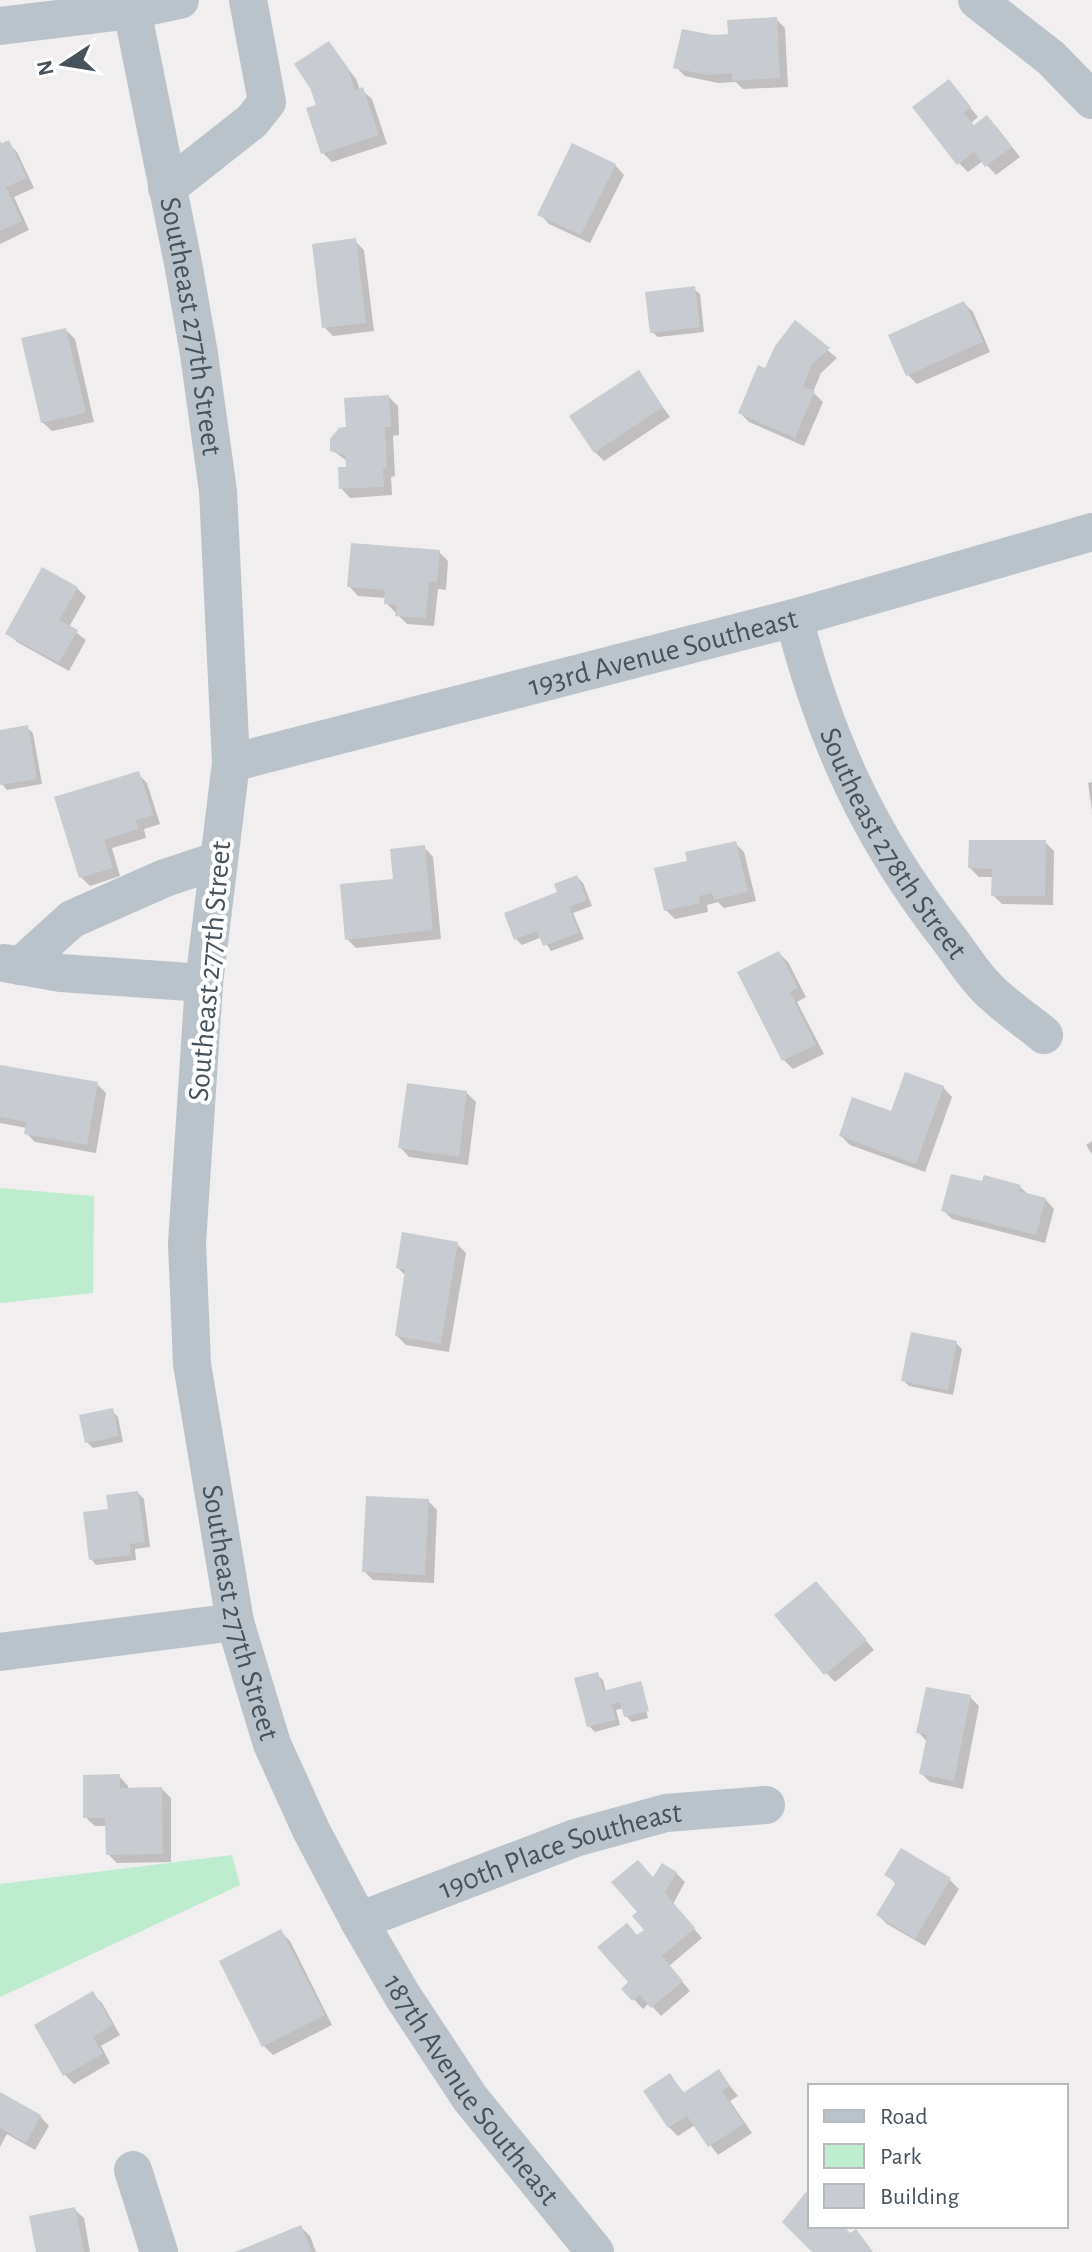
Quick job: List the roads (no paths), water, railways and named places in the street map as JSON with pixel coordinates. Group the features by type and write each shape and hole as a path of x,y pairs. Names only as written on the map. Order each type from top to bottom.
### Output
{"street":[{"path":"0,26 180,0"},
{"path":"167,188 252,121 267,102 248,0"},
{"path":"977,0 1051,58 1092,100"},
{"name":"Southeast 277th Street","path":"131,5 199,354 218,491 231,763 204,983 187,1243 192,1364 235,1622 272,1744 311,1830 359,1921"},
{"name":"193rd Avenue Southeast","path":"231,763 794,618 1092,532"},
{"name":"Southeast 278th Street","path":"794,618 811,684 835,749 867,818 913,893 990,991 1044,1035"},
{"path":"10,964 72,919 165,878 219,860"},
{"path":"10,964 61,973 204,983"},
{"path":"0,1652 235,1622"},
{"name":"190th Place Southeast","path":"359,1921 575,1838 666,1813 766,1805"},
{"name":"187th Avenue Southeast","path":"359,1921 402,1995 470,2098 595,2252"},
{"path":"133,2170 159,2252"}]}
